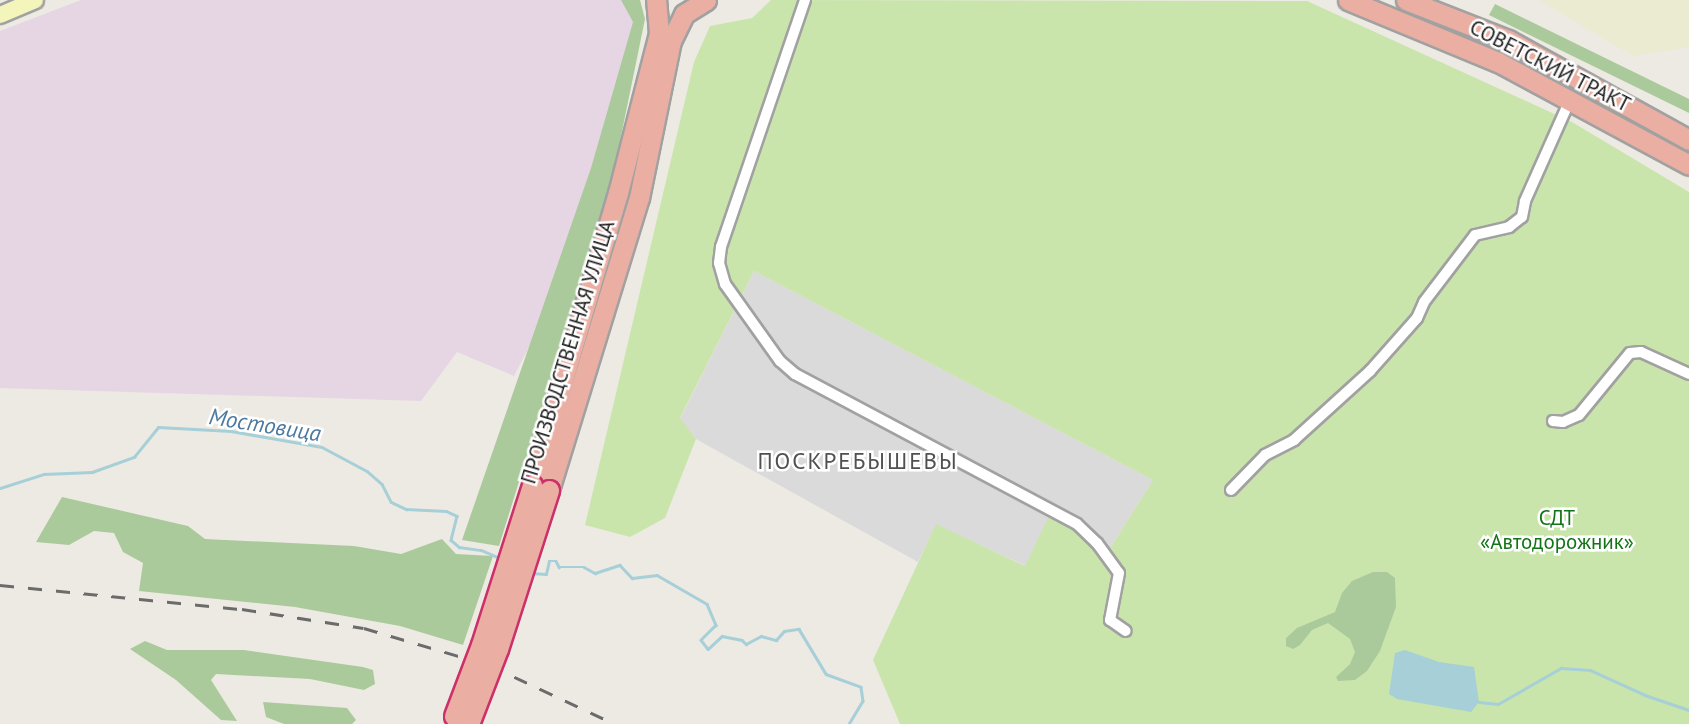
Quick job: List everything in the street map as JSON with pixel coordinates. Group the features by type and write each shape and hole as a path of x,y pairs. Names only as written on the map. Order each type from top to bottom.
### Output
{"highway":[{"name":"ПРОИЗВОДСТВЕННАЯ УЛИЦА","path":"457,721 498,649 659,33 656,0"},
{"name":"ПРОИЗВОДСТВЕННАЯ УЛИЦА","path":"540,487 639,198 671,41 684,14 706,0"},
{"name":"СОВЕТСКИЙ ТРАКТ","path":"1348,0 1498,62 1689,165"},
{"name":"СОВЕТСКИЙ ТРАКТ","path":"1405,0 1508,40 1689,140"}],"main road":[{"path":"0,15 35,0"}],"street":[{"path":"805,0 721,247 719,263 724,284 780,361 795,374 1077,524 1097,543 1119,573 1110,620 1126,631"},
{"path":"1231,490 1265,455 1294,440 1370,371 1417,318 1424,302 1452,270 1475,236 1509,228 1522,217 1525,201 1570,100"},
{"path":"1553,421 1563,422 1579,415 1630,353 1642,352 1689,374"}],"shaded area":[{"path":"81,0 628,0 639,18 573,262 514,376 457,352 421,401 0,388 0,31"},
{"name":"ПОСКРЕБЫШЕВЫ","path":"754,271 1153,480 1111,547 1026,566 936,525 918,562 696,439 680,419"}],"green space":[{"path":"621,0 640,0 645,19 611,185 499,546 462,540 591,168 633,22"},
{"name":"СДТ «Автодорожник»","path":"771,0 1307,1 1572,122 1689,192 1689,724 900,724 873,660 936,524 1025,566 1048,518 1111,547 1153,480 754,271 680,418 696,439 665,518 630,537 585,525 694,62 710,26 752,18"},
{"path":"1539,0 1689,0 1689,47 1633,56"},
{"path":"1495,4 1689,99 1689,113 1489,15"},
{"path":"62,497 188,526 205,539 354,546 401,554 442,539 456,554 493,556 463,645 400,626 295,607 139,591 143,563 123,552 114,533 94,531 69,545 36,542"},
{"path":"1373,572 1387,572 1395,578 1396,607 1380,651 1367,671 1355,680 1338,681 1336,677 1350,664 1355,652 1350,639 1328,623 1312,630 1300,645 1293,649 1286,646 1286,638 1297,628 1335,612 1342,593 1352,581"},
{"path":"145,641 167,650 244,650 363,667 373,670 375,684 364,690 310,679 216,674 211,680 237,721 221,720 176,680 130,649"},
{"path":"263,702 347,708 356,720 352,724 284,724 266,717"}],"water":[{"path":"1405,650 1439,662 1474,667 1479,702 1471,712 1397,699 1389,694 1395,653"}],"waterway":[{"name":"Мостовица","path":"0,488 44,474 92,472 134,457 158,427 231,431 322,447 367,471 382,484 391,502 406,509 446,511 457,516 451,540 459,547 481,550 500,558"},
{"name":"Мостовица","path":"531,573 546,574 549,561 556,561 559,567 584,567 595,573 620,565 632,578 657,575 707,604 716,625 701,640 708,649 722,636 742,640 746,644 761,636 776,640 784,631 799,629 826,674 861,687 863,701 849,724"},
{"path":"1479,702 1498,704 1561,668 1590,670 1645,695 1689,710"}],"railway":[{"path":"0,585 242,609 364,628 489,665 615,724"}],"district":[{"name":"ПОСКРЕБЫШЕВЫ","path":"858,461"}]}
